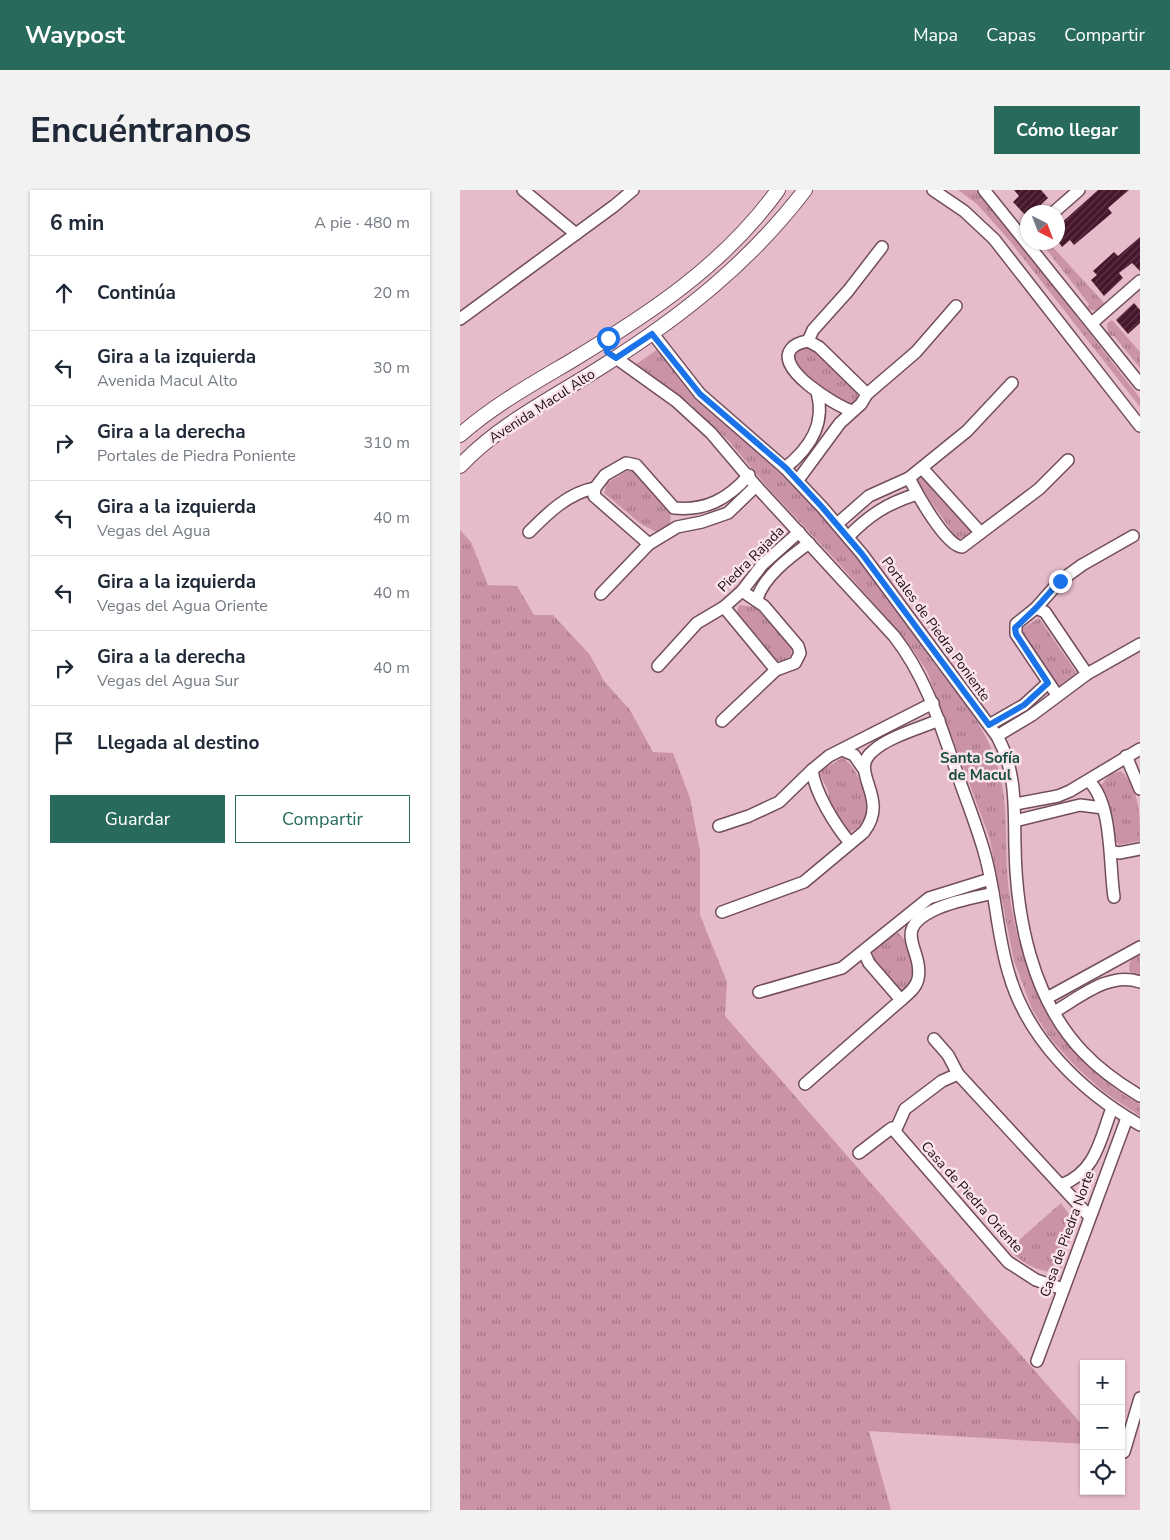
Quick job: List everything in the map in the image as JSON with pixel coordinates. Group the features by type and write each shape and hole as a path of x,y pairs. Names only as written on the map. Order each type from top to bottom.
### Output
{"street":[{"path":"523,190 576,234"},
{"path":"460,319 633,190"},
{"name":"Avenida Macul Alto","path":"460,435 511,395 556,370 653,310 696,277 738,238 778,190"},
{"name":"Avenida Macul Alto","path":"460,466 492,438 652,334 706,294 762,242 805,190"},
{"path":"933,190 964,212 994,239 1140,426"},
{"path":"984,190 1020,231"},
{"path":"1062,205 1079,190"},
{"path":"852,411 836,405 817,392 794,370 788,361 792,348 808,341 817,325 848,291 882,247"},
{"path":"1035,250 1140,384"},
{"path":"696,277 706,282 706,294"},
{"path":"1092,323 1140,281"},
{"path":"798,480 830,434 867,394 916,352 956,306"},
{"name":"Portales de Piedra Poniente","path":"652,334 700,394 786,468 837,524 997,736 1012,771 1018,889 1022,921 1030,953 1047,998 1054,1012 1083,1053 1140,1096"},
{"path":"608,338 607,352 694,416 905,650 919,672 933,703 985,855 1008,974 1026,1014 1040,1036 1080,1083 1112,1108 1140,1125"},
{"path":"808,341 819,347 867,394"},
{"path":"556,370 555,383 564,390"},
{"path":"837,524 869,496 910,478 967,431 1012,383"},
{"path":"786,468 808,445 816,430 820,414 817,392"},
{"path":"910,478 917,494 952,544 957,547 968,545 980,532 1039,489 1068,460"},
{"path":"649,544 594,496 595,488 605,475 615,468 626,463 636,465 674,508 677,527"},
{"path":"922,468 980,532"},
{"path":"674,508 693,508 712,504 729,496 748,475"},
{"path":"601,594 649,544 677,527 702,522 728,513 756,486"},
{"path":"529,532 562,502 586,490 595,488"},
{"path":"848,537 864,520 886,504 917,494"},
{"name":"Piedra Rajada","path":"658,666 698,623 724,607 742,591 762,565 799,532"},
{"path":"1057,695 1016,634 1016,624 1036,608 1060,581 1082,565 1133,536"},
{"path":"757,599 760,588 768,579 809,543"},
{"path":"722,720 776,670 795,663 800,649 757,599 742,591"},
{"path":"724,607 776,670"},
{"path":"1036,608 1045,612 1087,674"},
{"path":"997,736 1032,715 1087,674 1140,644"},
{"path":"989,725 1024,705 1048,683"},
{"path":"719,826 749,816 778,802 812,770 842,750 933,703"},
{"path":"863,768 867,757 877,748 939,720"},
{"path":"1014,804 1058,796 1089,781 1126,756 1140,749"},
{"path":"722,912 804,882 864,832 873,816 874,800 863,768 854,755 842,750"},
{"path":"1126,756 1140,789"},
{"path":"812,770 813,782 838,828 850,843"},
{"path":"1089,781 1099,793 1103,808 1111,851 1109,869 1114,897"},
{"path":"1015,821 1080,805 1103,808"},
{"path":"1111,851 1119,854 1140,849"},
{"path":"759,992 832,972 864,952 929,898 990,879"},
{"path":"910,937 917,922 933,910 993,893"},
{"path":"805,1084 916,985 918,978 917,962 910,937 901,930 889,930"},
{"path":"1047,998 1140,947"},
{"path":"864,952 869,963 901,1000"},
{"path":"1127,979 1128,954"},
{"path":"1054,1012 1108,982 1127,979 1140,982"},
{"path":"934,1039 948,1055 958,1074 1089,1216"},
{"path":"859,1154 897,1126 905,1109 942,1081 958,1074"},
{"name":"Casa de Piedra Norte","path":"1061,1185 1075,1180 1086,1171 1093,1158 1112,1108"},
{"name":"Casa de Piedra Norte","path":"1037,1361 1089,1216 1127,1118"},
{"name":"Casa de Piedra Oriente","path":"892,1128 1008,1262 1036,1280 1063,1289"},
{"path":"1125,1450 1140,1398"}],"green space":[{"path":"958,190 976,190 999,217 1020,244 1020,250 1025,250 1140,398 1140,407 1009,240 977,204"},
{"path":"1047,250 1055,250 1106,305 1096,311 1086,309 1089,304"},
{"path":"1112,320 1140,352 1140,368 1114,336 1108,335 1107,324"},
{"path":"811,347 856,389 857,398 852,405 826,392 803,373 793,356 796,350"},
{"path":"658,349 693,389 825,519 871,576 978,723 991,748 1001,779 1005,809 1007,871 1011,905 1030,973 1045,1005 1063,1035 1085,1062 1111,1085 1140,1104 1140,1116 1104,1092 1075,1066 1050,1038 1032,1009 1014,961 989,836 927,671 910,646 841,566 768,488 729,441 688,402 635,365"},
{"path":"627,471 635,471 671,513 670,524 658,533 641,524 604,493 607,483"},
{"path":"922,475 971,530 967,537 957,539 916,480"},
{"path":"460,530 471,542 488,585 517,586 534,615 553,615 590,655 604,681 630,710 653,752 673,753 690,798 700,851 700,915 727,982 725,1016 1080,1422 1080,1444 869,1431 891,1510 460,1510"},
{"path":"739,605 755,607 792,646 791,655 785,662 776,660 737,613"},
{"path":"1039,618 1078,675 1059,688 1020,630"},
{"path":"842,758 848,762 858,776 865,795 867,812 864,821 859,827 850,832 847,831 832,809 827,788 820,775 822,770"},
{"path":"1121,771 1132,786 1138,804 1140,841 1119,845 1112,836 1101,785 1110,774"},
{"path":"898,933 910,949 914,964 913,978 909,985 901,992 875,964 873,952 888,936"},
{"path":"1140,953 1140,977 1130,972 1129,965 1133,958"},
{"path":"1061,1203 1075,1223 1060,1272 1038,1269 1019,1259 1009,1249"}],"building":[{"path":"1014,190 1041,190 1048,198 1040,205 1020,205 1020,210 1013,202 1019,196"},
{"path":"1098,190 1129,190 1108,208 1112,213 1074,245 1070,240 1065,244 1065,220"},
{"path":"1140,237 1140,271 1132,263 1119,273 1123,278 1104,296 1091,280 1097,275 1093,271 1114,252 1118,256"},
{"path":"1134,303 1140,310 1140,323 1128,334 1116,320"}],"district":[{"name":"Santa Sofía de Macul","path":"980,766"}],"route":[{"path":"608,338 606,341 607,352 616,358 652,334 674,364 700,394 798,480 862,554 989,725 1024,705 1048,683 1014,631 1016,624 1036,608 1060,581"}]}
